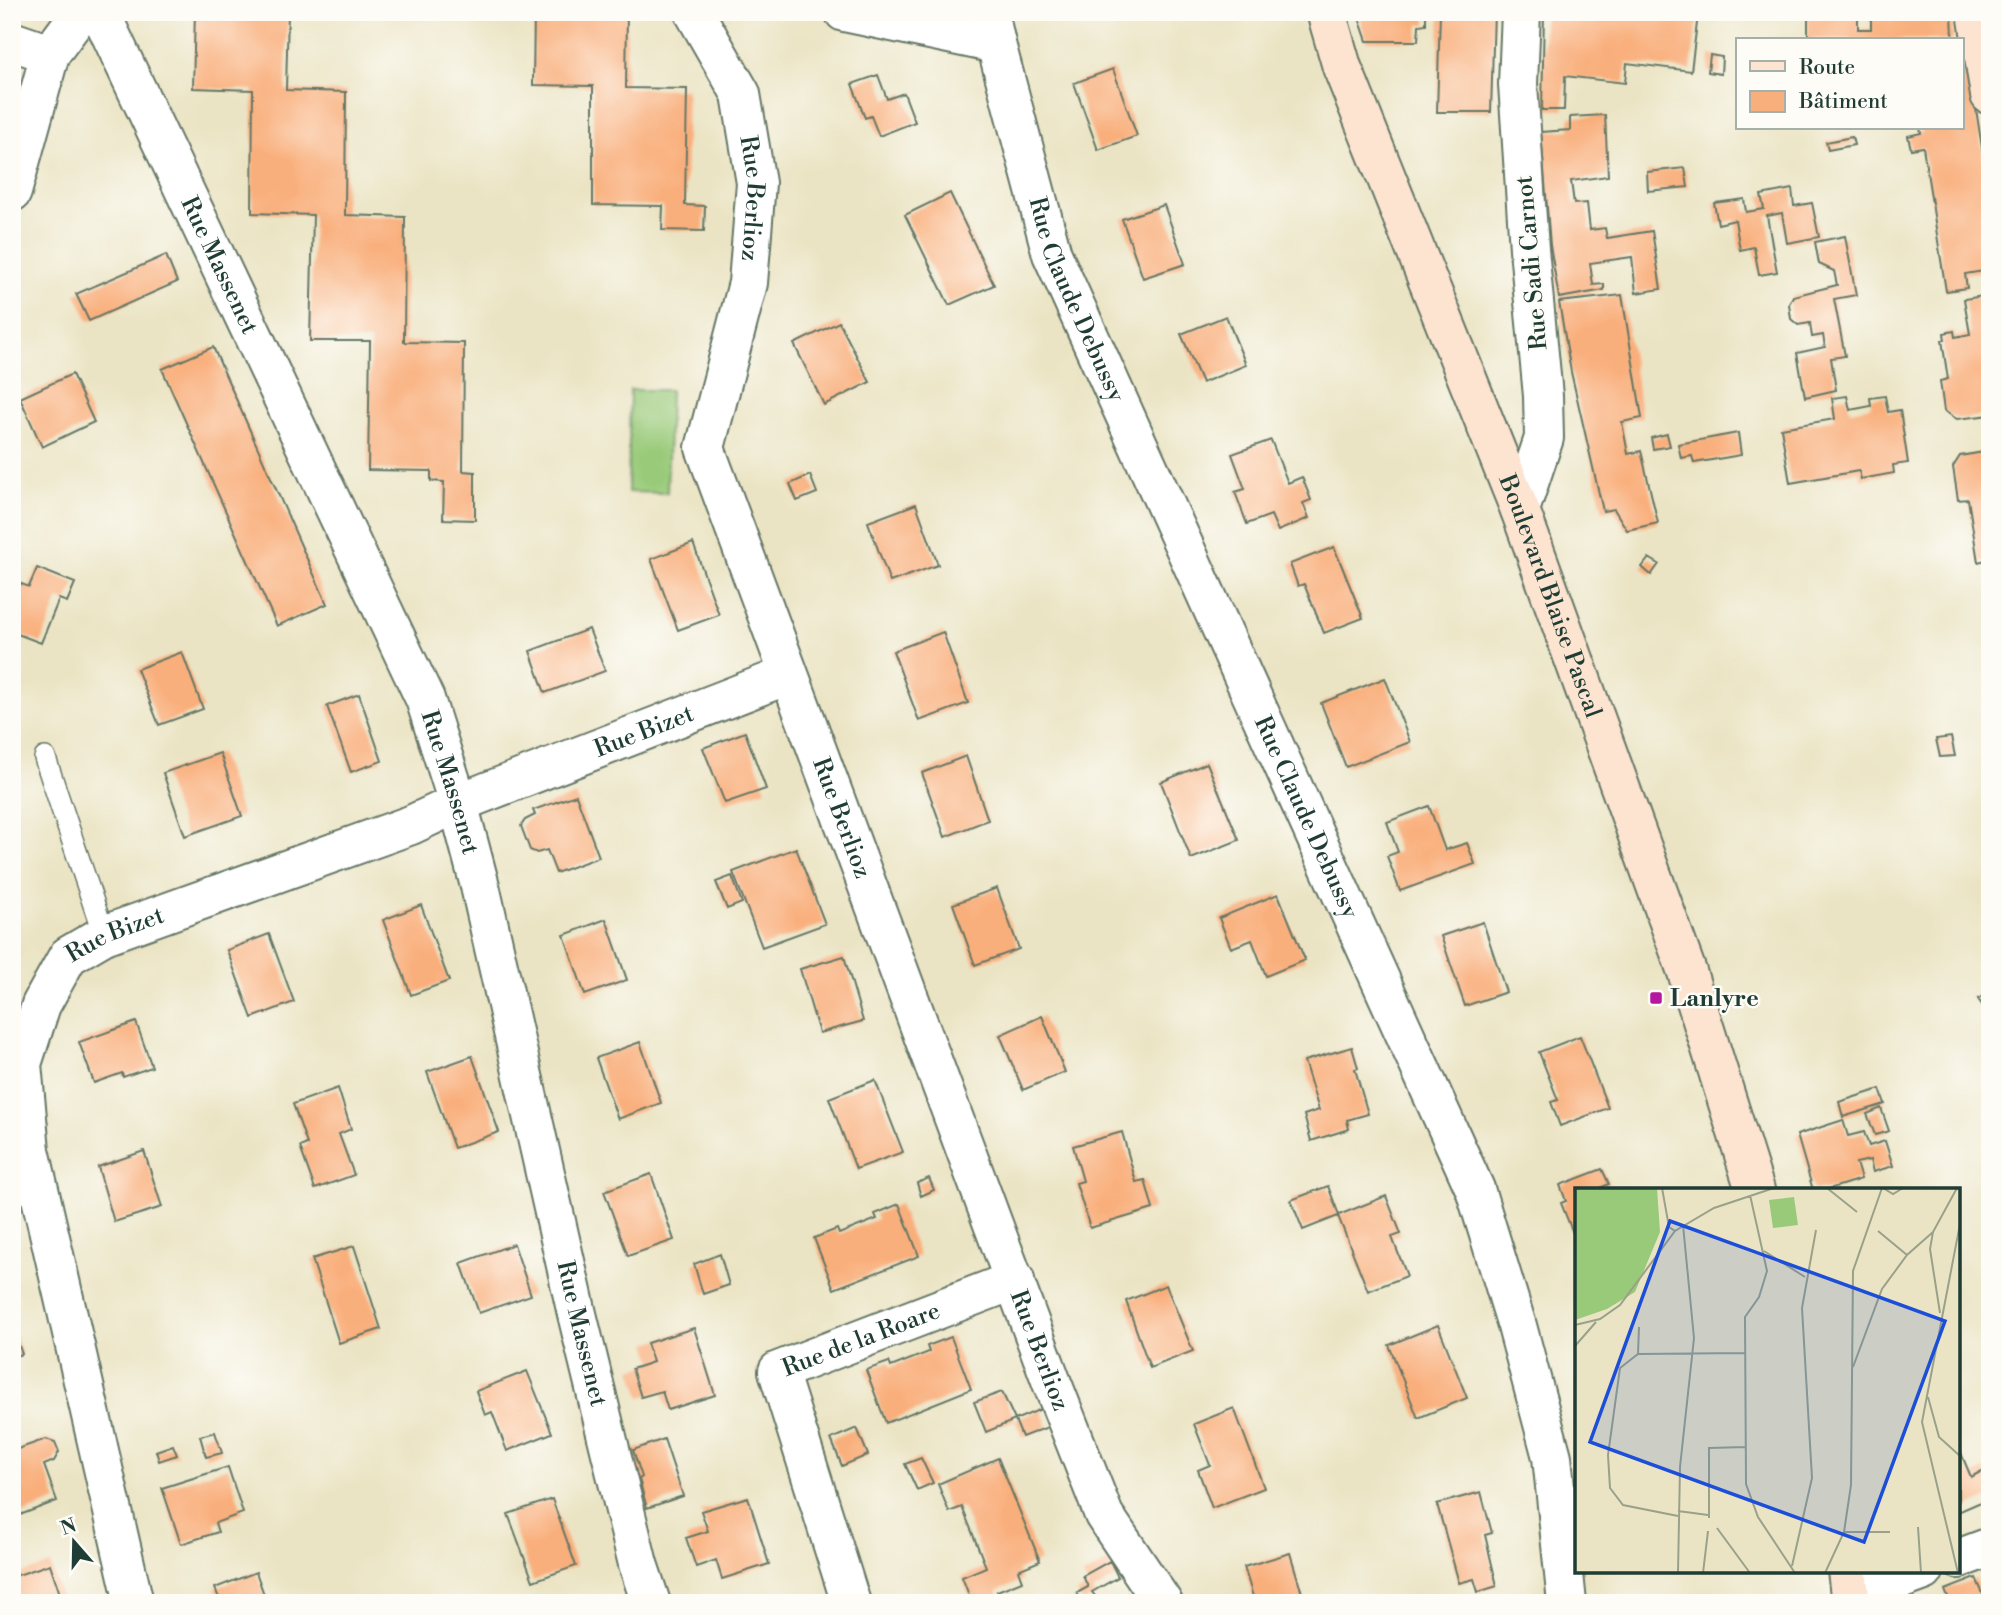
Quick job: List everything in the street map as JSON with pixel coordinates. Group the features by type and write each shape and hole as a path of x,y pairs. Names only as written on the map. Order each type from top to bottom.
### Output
{"main road":[{"name":"Boulevard Blaise Pascal","path":"1326,12 1342,68 1520,510 1687,972 1754,1188"},
{"path":"1977,12 1990,95"}],"street":[{"path":"12,192 50,54 80,12"},
{"name":"Rue Massenet","path":"100,12 425,699 458,803 484,900 580,1328 638,1564 651,1603"},
{"name":"Rue Berlioz","path":"694,12 741,94 756,183 748,283 705,448 1052,1383 1104,1515 1163,1603"},
{"name":"Rue Claude Debussy","path":"844,12 993,28 1052,254 1475,1189 1517,1326 1552,1458 1567,1603"},
{"name":"Rue Sadi Carnot","path":"1520,510 1544,438 1543,396 1517,83 1521,12"},
{"path":"12,41 50,54"},
{"name":"Rue Bizet","path":"134,1603 30,1150 22,1064 40,1005 68,956 104,935 411,825 458,803 788,675"},
{"name":"Rue de la Roare","path":"851,1603 778,1371 1015,1280"},
{"path":"1960,1558 1990,1548"},
{"path":"1849,1591 1916,1573"}],"lane":[{"path":"44,758 104,935"}],"green space":[{"path":"630,390 670,390 667,493 628,492"}],"building":[{"path":"195,12 288,12 286,90 346,92 345,215 405,217 404,342 464,343 463,471 475,472 475,520 443,519 444,482 431,481 431,471 368,470 370,341 310,341 313,215 252,213 253,90 193,88"},
{"path":"534,12 627,12 626,88 687,89 685,205 705,206 704,231 662,230 663,206 593,205 593,86 533,85"},
{"path":"1440,12 1494,12 1491,112 1437,112"},
{"path":"1544,12 1700,12 1691,71 1627,63 1625,83 1565,76 1564,110 1542,110"},
{"path":"1871,12 1952,12 1953,38 1808,38 1808,14 1842,13 1842,16 1858,16 1858,29 1871,29"},
{"path":"1426,14 1426,24 1419,25 1418,41 1367,41 1358,15"},
{"path":"1965,38 1990,199 1990,270 1965,274 1967,288 1946,291 1923,147 1911,149 1908,136 1921,133 1920,130 1964,130"},
{"path":"1710,55 1722,57 1721,74 1708,72"},
{"path":"1113,69 1137,136 1098,150 1074,83"},
{"path":"878,75 887,99 904,93 915,122 879,136 871,116 865,118 852,84"},
{"path":"1605,115 1608,176 1571,181 1574,204 1587,203 1590,230 1605,228 1607,238 1652,231 1661,289 1636,293 1632,257 1590,263 1593,285 1604,284 1604,290 1559,298 1550,245 1541,132 1570,130 1570,117"},
{"path":"1852,137 1854,145 1828,150 1826,142"},
{"path":"1685,168 1688,187 1648,191 1647,172"},
{"path":"1792,189 1794,206 1812,203 1819,237 1787,243 1782,213 1767,216 1777,272 1759,275 1754,247 1740,250 1735,220 1718,224 1714,203 1744,199 1746,212 1764,209 1761,195"},
{"path":"950,193 994,285 949,305 905,215"},
{"path":"1164,205 1185,264 1143,278 1122,219"},
{"path":"1845,236 1856,295 1834,299 1845,356 1831,358 1836,390 1805,397 1797,353 1825,347 1823,335 1812,337 1810,323 1798,325 1791,319 1789,304 1793,296 1837,285 1834,271 1819,264 1815,242"},
{"path":"166,255 177,282 89,321 76,294"},
{"path":"1622,295 1642,418 1622,422 1628,454 1641,451 1658,523 1627,530 1614,509 1603,511 1571,372 1559,302"},
{"path":"1990,295 1990,415 1957,419 1944,411 1940,381 1948,379 1942,340 1945,340 1944,333 1954,331 1955,337 1970,334 1964,299"},
{"path":"1226,316 1246,365 1202,383 1181,334"},
{"path":"839,322 870,382 824,405 794,344"},
{"path":"213,347 327,604 277,626 162,369"},
{"path":"72,374 94,422 42,447 20,398"},
{"path":"1847,396 1850,410 1871,406 1870,398 1885,396 1888,412 1900,410 1908,463 1893,465 1894,473 1861,479 1859,471 1790,483 1781,428 1835,419 1832,398"},
{"path":"1738,433 1741,455 1694,463 1692,456 1681,458 1678,444"},
{"path":"1667,434 1670,446 1653,449 1651,438"},
{"path":"1271,440 1288,483 1302,477 1311,500 1303,503 1309,518 1278,531 1271,515 1247,524 1235,492 1245,489 1232,454"},
{"path":"1990,451 1990,559 1978,562 1968,499 1958,500 1953,467 1960,456"},
{"path":"810,475 817,493 797,501 790,484"},
{"path":"916,504 938,565 890,582 868,522"},
{"path":"693,543 719,615 678,630 651,559"},
{"path":"1334,547 1363,618 1324,633 1304,584 1298,586 1290,564"},
{"path":"1649,558 1659,564 1651,575 1642,567"},
{"path":"37,568 75,583 67,602 59,599 41,643 12,632 12,580 29,587"},
{"path":"589,629 605,671 545,693 530,651"},
{"path":"943,632 968,703 919,721 893,651"},
{"path":"182,652 203,709 159,725 137,669"},
{"path":"1385,678 1410,742 1346,767 1321,703"},
{"path":"359,694 382,761 351,772 327,706"},
{"path":"745,732 766,789 725,803 703,748"},
{"path":"1951,737 1955,756 1940,757 1936,739"},
{"path":"220,753 242,816 185,836 163,773"},
{"path":"966,756 988,820 945,837 922,773"},
{"path":"1207,763 1239,840 1191,859 1161,782"},
{"path":"576,795 599,857 556,873 547,850 537,853 530,850 521,826 525,820 535,815 533,810"},
{"path":"1429,806 1445,850 1467,843 1475,864 1400,891 1387,856 1398,852 1387,822"},
{"path":"796,848 825,924 762,947 733,872"},
{"path":"732,876 742,903 727,909 716,882"},
{"path":"997,888 1019,949 975,965 953,904"},
{"path":"1278,894 1305,960 1266,976 1252,940 1231,948 1219,918"},
{"path":"421,905 449,981 411,995 383,920"},
{"path":"606,919 627,980 585,995 564,935"},
{"path":"1483,922 1506,992 1465,1006 1441,936"},
{"path":"269,934 294,1002 252,1018 227,950"},
{"path":"844,956 863,1021 819,1033 800,969"},
{"path":"1990,992 1990,1016 1978,999"},
{"path":"1042,1016 1065,1072 1023,1090 1000,1035"},
{"path":"136,1022 152,1067 123,1077 122,1073 94,1083 79,1042"},
{"path":"1580,1036 1608,1108 1560,1126 1551,1102 1558,1100 1539,1052"},
{"path":"640,1042 661,1103 618,1119 596,1058"},
{"path":"1352,1047 1358,1068 1355,1069 1368,1114 1347,1120 1349,1129 1311,1141 1304,1115 1319,1110 1304,1061"},
{"path":"472,1056 499,1132 454,1148 427,1072"},
{"path":"875,1080 903,1152 856,1169 829,1098"},
{"path":"338,1088 351,1129 339,1134 354,1175 315,1189 300,1147 307,1144 293,1104"},
{"path":"1880,1089 1885,1104 1843,1117 1839,1102"},
{"path":"1881,1108 1889,1131 1875,1135 1867,1114"},
{"path":"1843,1120 1848,1136 1864,1132 1869,1146 1885,1141 1893,1166 1873,1172 1870,1160 1856,1163 1861,1179 1832,1188 1812,1188 1797,1135"},
{"path":"1122,1132 1136,1182 1145,1180 1153,1209 1090,1228 1076,1183 1083,1181 1073,1146"},
{"path":"144,1151 162,1207 114,1222 98,1167"},
{"path":"1602,1169 1609,1184 1602,1188 1575,1188 1575,1238 1561,1203 1566,1201 1560,1185"},
{"path":"651,1174 674,1240 628,1256 604,1191"},
{"path":"929,1178 934,1190 921,1196 917,1183"},
{"path":"1328,1186 1339,1215 1386,1196 1401,1234 1392,1237 1407,1276 1368,1291 1338,1216 1303,1230 1291,1200"},
{"path":"899,1204 919,1256 834,1289 814,1238 837,1229 839,1234 877,1219 875,1214"},
{"path":"514,1244 531,1295 479,1313 461,1263"},
{"path":"354,1246 381,1329 339,1343 312,1259"},
{"path":"720,1254 729,1285 703,1294 694,1264"},
{"path":"1166,1285 1193,1351 1150,1368 1126,1301"},
{"path":"1438,1325 1467,1398 1418,1418 1389,1345"},
{"path":"12,1326 22,1354 12,1357"},
{"path":"694,1328 715,1395 668,1410 662,1391 641,1397 632,1369 653,1362 647,1343"},
{"path":"951,1337 971,1389 886,1423 866,1370 889,1362 891,1367 929,1352 927,1346"},
{"path":"527,1371 552,1433 507,1451 492,1412 485,1415 476,1391"},
{"path":"1002,1392 1015,1420 986,1432 974,1402"},
{"path":"1234,1408 1264,1488 1212,1508 1198,1470 1210,1465 1194,1424"},
{"path":"1041,1409 1048,1427 1022,1437 1015,1420"},
{"path":"857,1428 868,1455 842,1466 831,1439"},
{"path":"215,1432 222,1453 206,1457 200,1436"},
{"path":"46,1439 55,1442 59,1452 54,1461 44,1465 57,1501 12,1518 12,1451"},
{"path":"664,1439 683,1496 647,1508 639,1479 642,1477 633,1450"},
{"path":"173,1445 177,1455 159,1461 156,1451"},
{"path":"1960,1451 1971,1477 1984,1470 1990,1484 1990,1498 1960,1511"},
{"path":"921,1458 933,1483 917,1490 905,1464"},
{"path":"998,1458 1040,1561 1018,1570 1022,1581 997,1591 1002,1603 972,1603 962,1577 986,1567 962,1507 949,1512 938,1484"},
{"path":"228,1467 243,1513 215,1523 218,1532 181,1544 162,1488"},
{"path":"1481,1492 1492,1533 1485,1535 1497,1586 1478,1592 1474,1579 1459,1583 1437,1504"},
{"path":"748,1497 769,1564 722,1579 716,1560 696,1567 686,1538 708,1531 701,1511"},
{"path":"552,1499 576,1566 533,1581 508,1514"},
{"path":"1290,1553 1305,1603 1255,1603 1244,1567"},
{"path":"1110,1561 1118,1577 1092,1592 1095,1596 1083,1603 1077,1593 1088,1587 1083,1576"},
{"path":"50,1564 63,1603 17,1603 12,1589 12,1577"},
{"path":"256,1572 267,1603 221,1603 215,1588"},
{"path":"1976,1578 1987,1603 1950,1603 1945,1590"}],"place":[{"name":"Lanlyre","path":"1656,998"}]}
